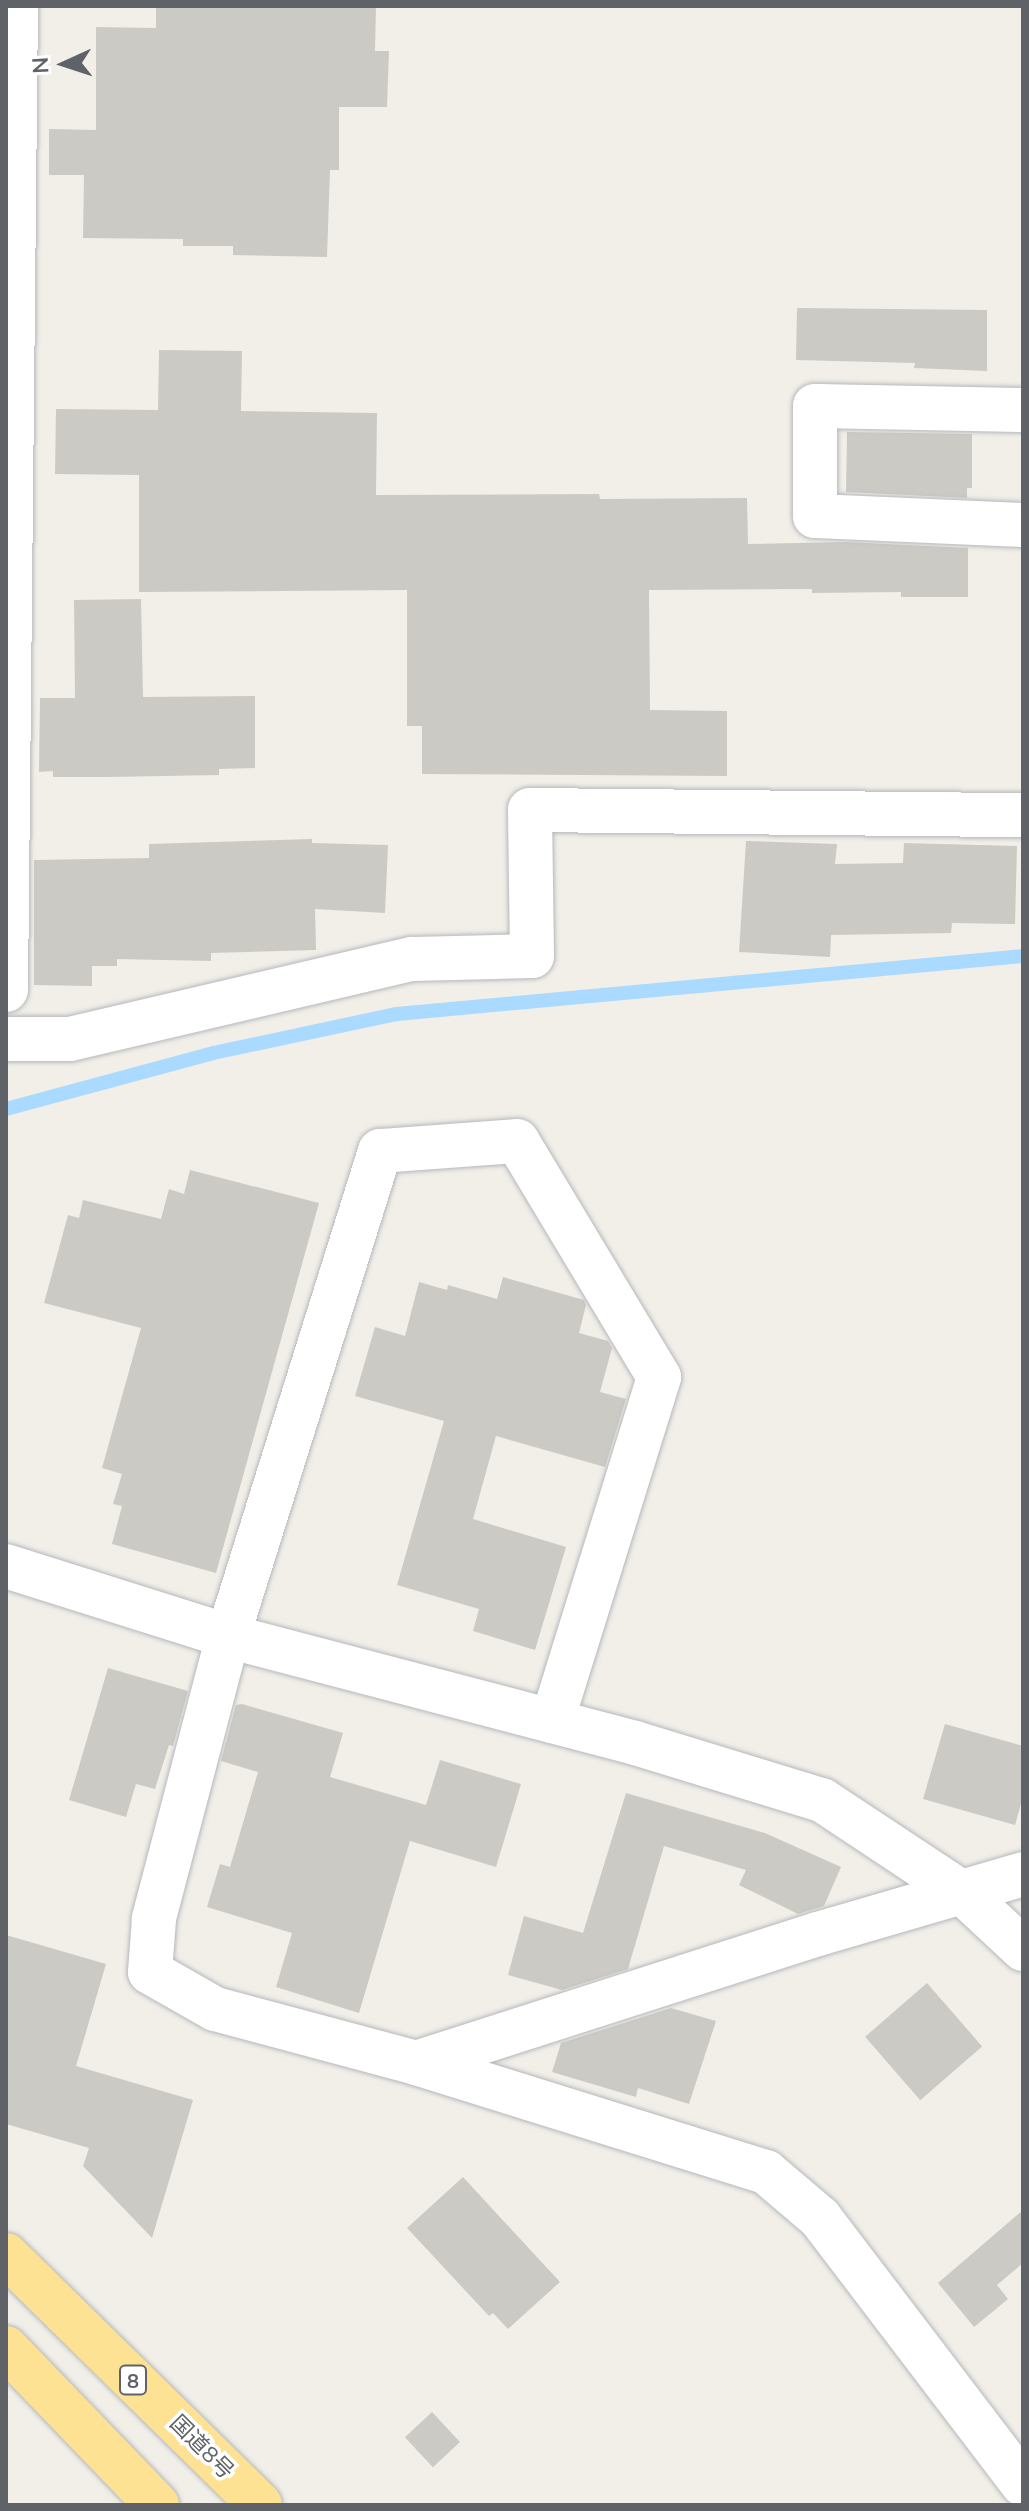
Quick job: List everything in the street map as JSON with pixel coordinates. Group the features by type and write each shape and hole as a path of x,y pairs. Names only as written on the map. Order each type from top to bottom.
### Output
{"highway":[{"name":"国道8号","path":"6,2255 260,2505"},
{"path":"6,2348 157,2505"}],"street":[{"path":"6,990 10,275 16,6"},
{"path":"1023,410 815,406 815,516 1023,525"},
{"path":"6,1039 70,1039 412,959 532,956 530,810 1023,815"},
{"path":"552,1721 659,1377 517,1141 380,1151 228,1636 154,1919 150,1972 215,2009 416,2063 766,2172 820,2218 1023,2484"},
{"path":"6,1566 228,1636 552,1721 822,1800 964,1894 1023,1949"},
{"path":"416,2063 818,1934 964,1894 1023,1874"}],"building":[{"path":"156,6 376,6 375,51 389,51 387,107 339,107 339,170 330,170 327,257 233,255 233,246 183,246 183,239 83,238 84,175 49,175 49,129 96,130 96,27 156,28"},
{"path":"797,308 987,310 987,371 914,368 915,363 796,360"},
{"path":"159,350 242,351 241,411 377,413 376,495 599,494 600,499 747,498 748,544 845,542 968,548 968,597 901,597 901,592 812,593 812,589 649,590 650,710 727,711 727,776 422,774 422,726 407,726 407,590 139,592 139,475 55,474 56,409 158,410"},
{"path":"847,432 972,434 972,488 967,488 967,498 846,492"},
{"path":"141,599 143,697 255,696 255,768 219,769 219,775 53,777 53,771 39,772 40,698 75,698 74,600"},
{"path":"312,839 312,843 388,845 385,913 315,909 316,950 211,953 211,961 117,959 117,966 92,966 92,986 34,985 34,860 149,858 149,844"},
{"path":"746,841 837,844 835,864 903,863 904,843 1017,846 1015,924 952,923 951,933 831,935 830,957 739,952"},
{"path":"190,1170 319,1203 216,1573 112,1544 122,1506 113,1504 122,1474 102,1468 141,1328 44,1303 68,1215 79,1218 83,1200 161,1219 169,1189 184,1194"},
{"path":"503,1277 584,1300 586,1305 579,1333 608,1341 612,1348 600,1392 626,1399 605,1467 496,1436 473,1519 566,1547 535,1650 473,1631 479,1609 397,1585 444,1421 355,1396 375,1327 405,1336 419,1282 447,1290 448,1285 497,1299"},
{"path":"108,1668 188,1691 173,1746 169,1745 155,1789 136,1784 126,1817 69,1800"},
{"path":"242,1704 343,1733 330,1777 426,1805 440,1760 521,1784 496,1867 410,1841 359,2013 276,1987 292,1933 207,1907 220,1864 230,1867 258,1772 221,1761 236,1705"},
{"path":"945,1724 1023,1746 1023,1797 1015,1825 923,1799"},
{"path":"626,1793 765,1833 841,1867 824,1906 798,1914 739,1885 746,1870 664,1846 628,1969 562,1990 508,1975 524,1916 583,1933"},
{"path":"6,1935 106,1964 76,2066 193,2100 152,2238 83,2166 89,2148 6,2124"},
{"path":"927,1983 982,2046 920,2100 865,2037"},
{"path":"671,2008 716,2021 689,2104 638,2088 636,2097 552,2072 561,2043"},
{"path":"463,2177 560,2282 508,2329 493,2313 489,2316 407,2228"},
{"path":"1023,2210 1023,2263 997,2285 1008,2299 974,2327 938,2283"},
{"path":"432,2412 460,2442 433,2467 405,2437"}],"waterway":[{"path":"6,1109 213,1053 397,1014 1023,956"}]}
